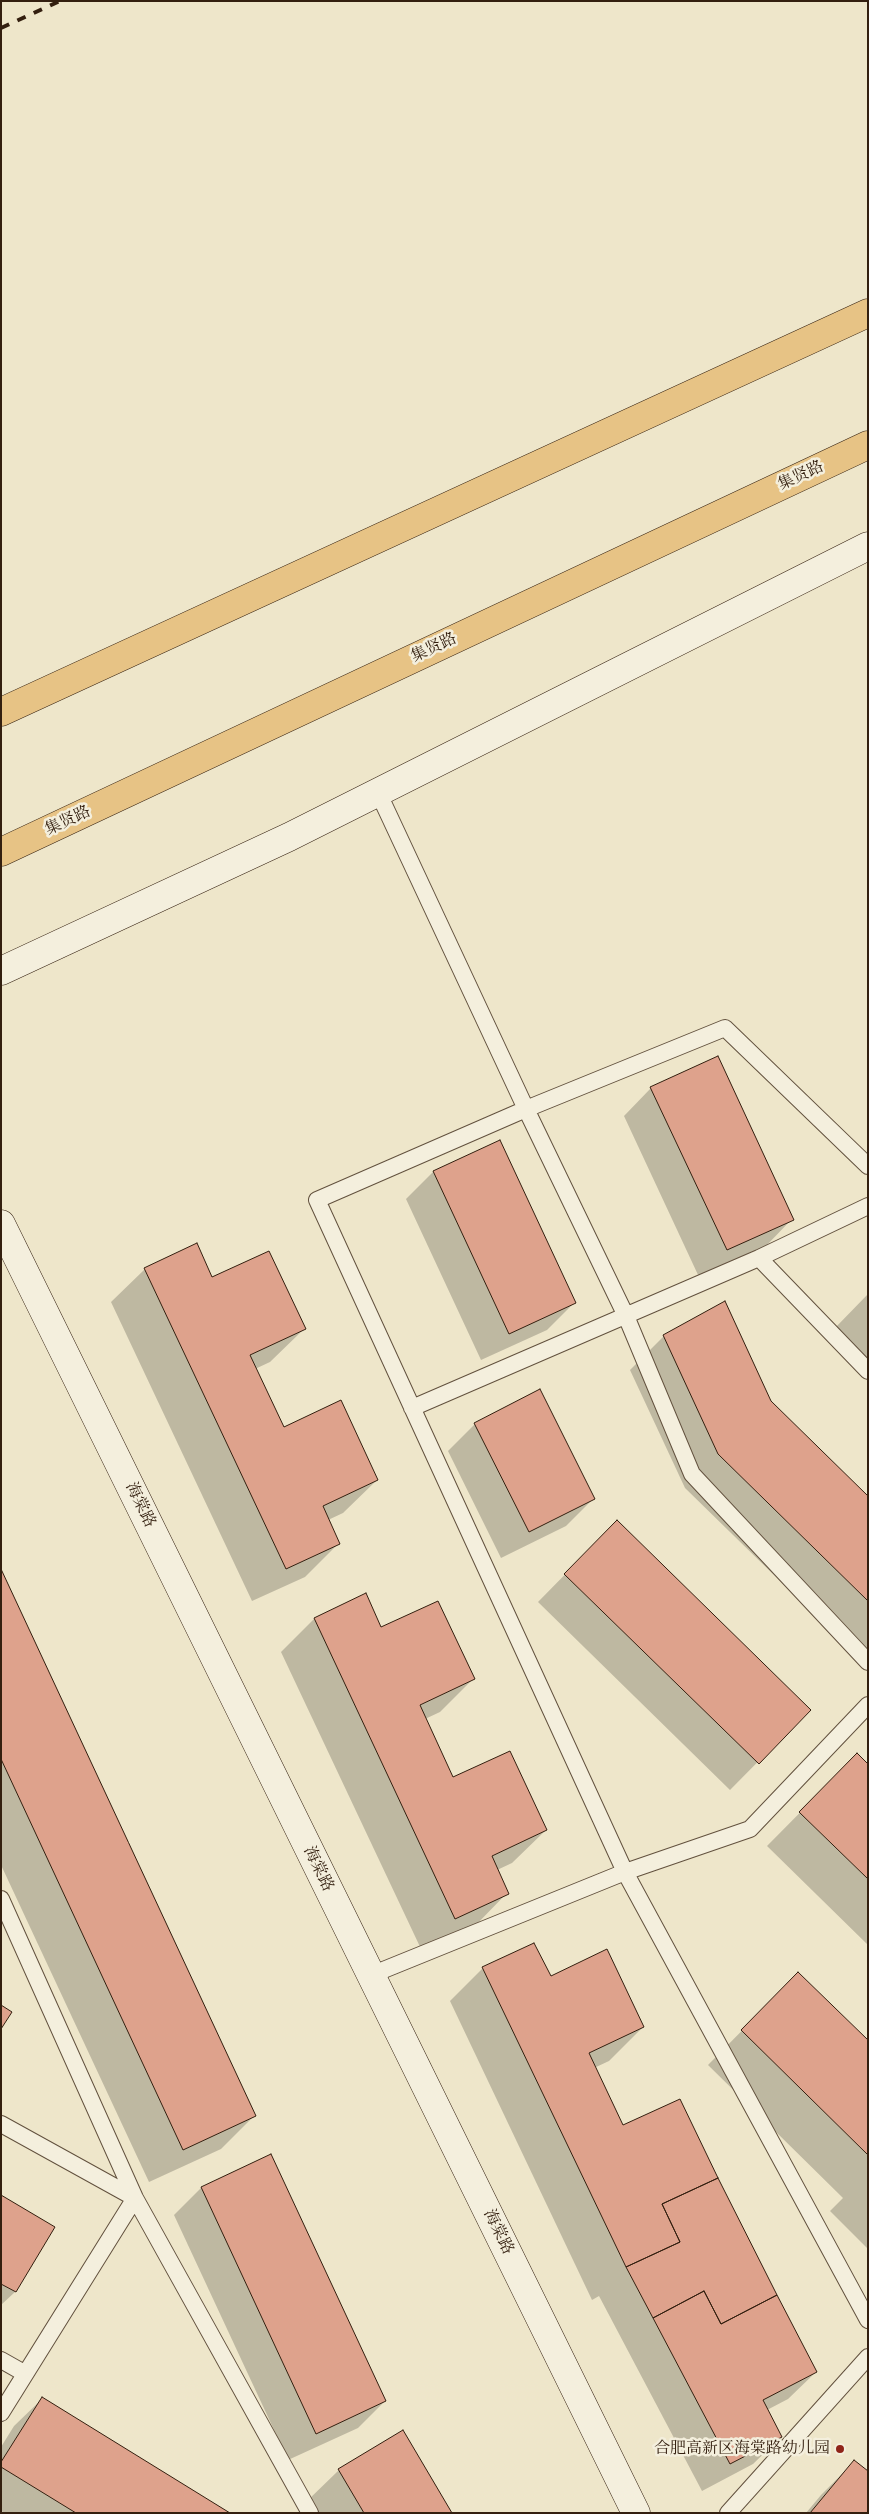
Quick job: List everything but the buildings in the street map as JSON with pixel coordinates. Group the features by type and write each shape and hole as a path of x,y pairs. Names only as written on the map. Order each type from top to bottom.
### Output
{"highway":[{"path":"1,712 868,313"},
{"name":"集贤路","path":"1,852 868,445"}],"street":[{"path":"1,971 289,837 868,546"},
{"name":"海棠路","path":"1,1224 636,2513"}],"lane":[{"path":"378,792 526,1109 626,1316 692,1474 868,1662"},
{"path":"868,1166 725,1028 526,1109 317,1200 625,1872 868,2320"},
{"path":"412,1408 759,1258 868,1206"},
{"path":"759,1258 868,1371"},
{"path":"371,1975 625,1872 750,1829 868,1705"},
{"path":"1,1899 135,2198 310,2513"},
{"path":"1,2124 135,2198"},
{"path":"1,2413 135,2198"},
{"path":"728,2513 868,2357"},
{"path":"1,2360 24,2374"}],"railway":[{"path":"1,28 60,1"}],"place":[{"name":"合肥高新区海棠路幼儿园","path":"840,2449"}]}
